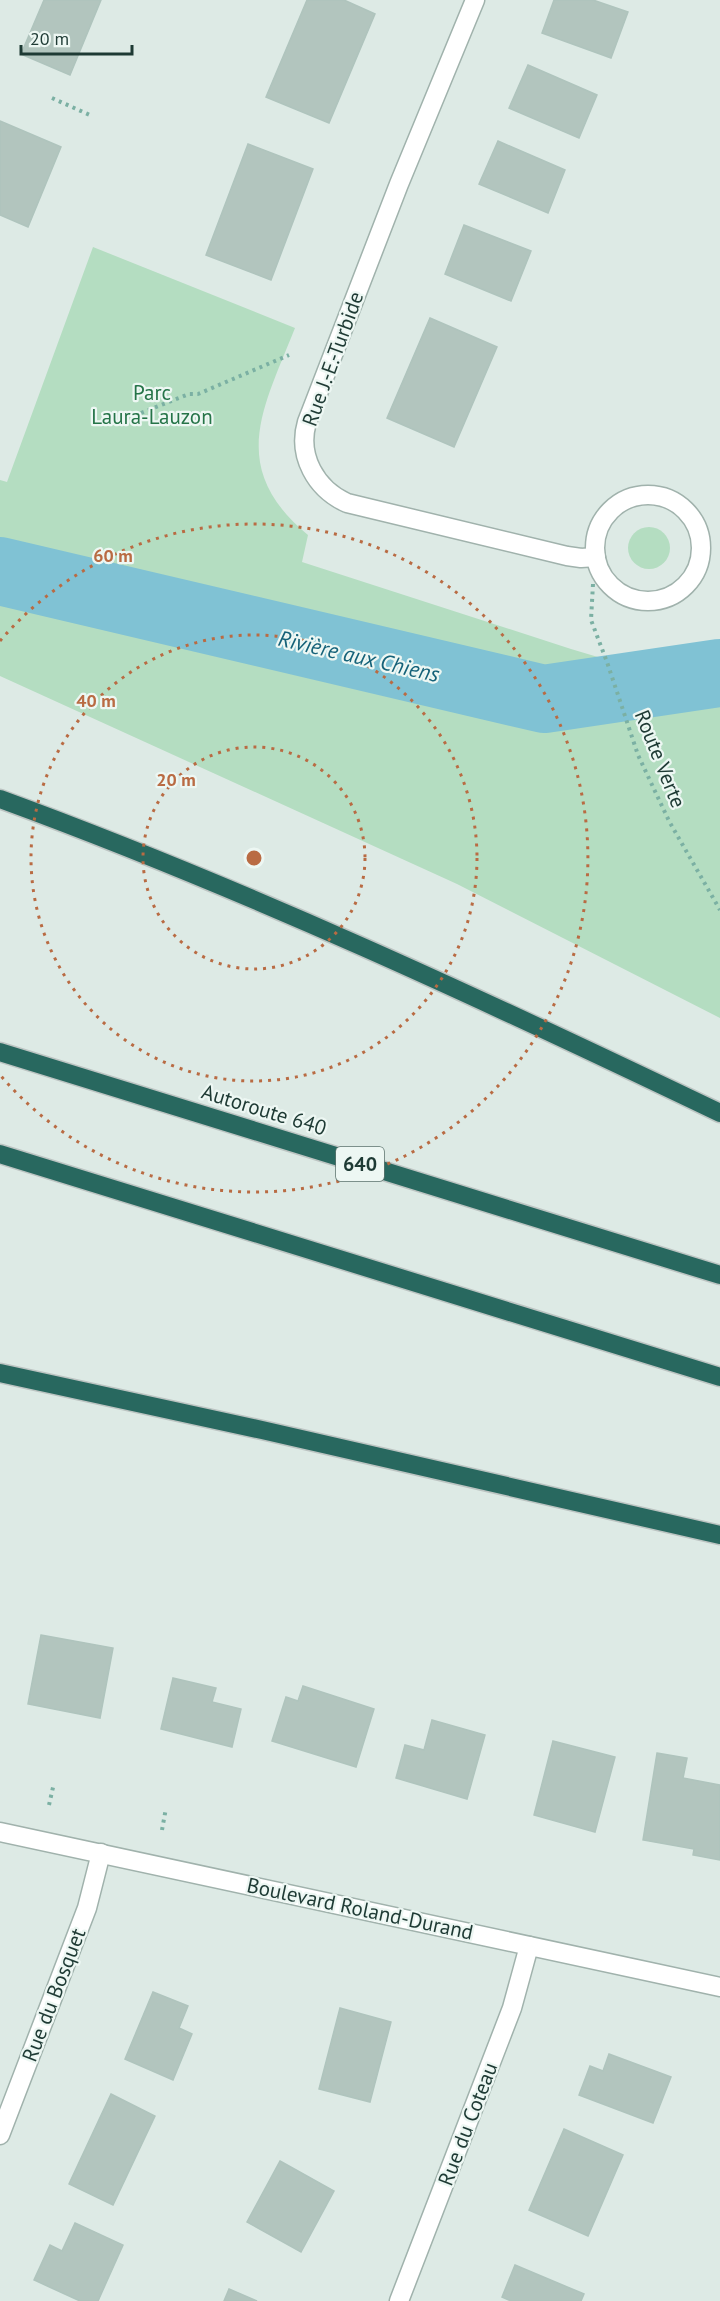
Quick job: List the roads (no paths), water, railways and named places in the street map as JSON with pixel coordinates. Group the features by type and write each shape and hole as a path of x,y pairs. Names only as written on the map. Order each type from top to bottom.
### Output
{"highway":[{"path":"0,799 175,867 318,927 720,1113"},
{"name":"Autoroute 640","path":"0,1052 720,1275"},
{"path":"0,1154 720,1377"},
{"path":"0,1373 262,1430 720,1535"}],"street":[{"name":"Rue J.-E.-Turbide","path":"476,0 399,184 307,422 306,455 320,485 347,503 567,556 596,557"},
{"path":"638,495 655,495 678,504 695,522 701,538 699,563 692,578 674,595 658,600 641,601 618,591 606,580 596,557 596,540 604,517 623,501 638,495"},
{"name":"Boulevard Roland-Durand","path":"0,1832 720,1987"},
{"name":"Rue du Bosquet","path":"0,2135 87,1908 101,1853"},
{"name":"Rue du Coteau","path":"399,2301 513,2008 529,1946"}],"waterway":[{"name":"Rivière aux Chiens","path":"0,571 544,699 720,673"}],"park label":[{"name":"Parc Laura-Lauzon","path":"152,405"}]}
